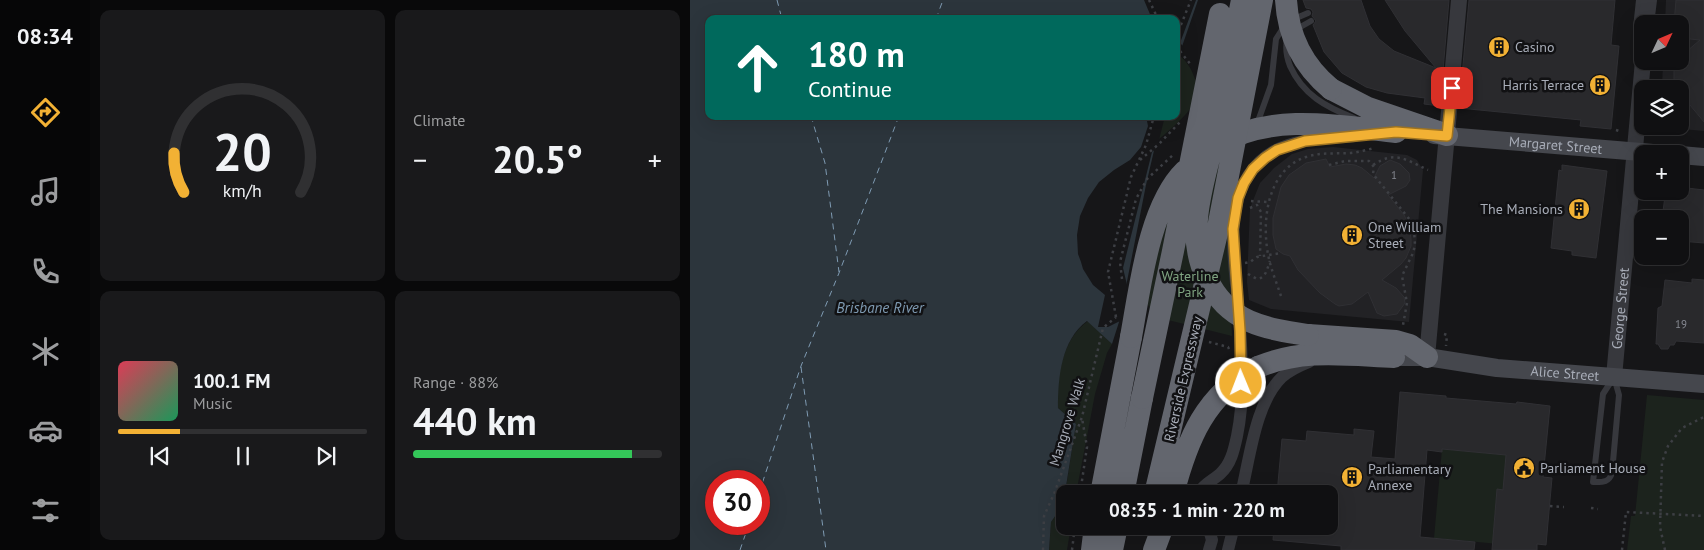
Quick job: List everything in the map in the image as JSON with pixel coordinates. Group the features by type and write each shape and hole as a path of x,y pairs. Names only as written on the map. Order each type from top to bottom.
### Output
{"highway":[{"path":"1242,0 1198,212 1197,237 1201,264 1209,284 1218,297 1241,317 1271,328 1308,335 1396,341 1410,345 1427,357"},
{"name":"Riverside Expressway","path":"1157,485 1217,233 1262,0"},
{"path":"1286,0 1291,32 1302,56 1314,74 1332,89 1368,108 1447,136"},
{"path":"1126,485 1221,5"},
{"path":"1103,485 1150,245 1167,194 1185,171 1202,155 1223,142 1241,133 1254,130 1281,126 1310,125 1398,131"},
{"path":"1176,485 1186,450 1203,415 1231,384 1258,367 1287,358 1314,354 1394,357"},
{"path":"1092,550 1094,535"},
{"path":"1112,550 1115,535"},
{"path":"1142,550 1145,535"},
{"path":"1154,550 1160,535"}],"main road":[{"name":"Margaret Street","path":"1398,131 1634,151"},
{"path":"1689,156 1704,157"},
{"name":"Alice Street","path":"1394,357 1427,357 1497,368 1704,384"}],"street":[{"path":"1427,357 1459,0"},
{"path":"1647,15 1649,0"},
{"name":"George Street","path":"1636,145 1642,70"},
{"path":"1206,485 1221,473 1228,464 1237,434 1240,406 1240,348 1233,229 1238,198 1244,183 1253,169 1265,158 1286,146 1312,140 1398,131"},
{"name":"George Street","path":"1614,377 1634,162"},
{"path":"1243,485 1264,405 1273,388 1282,377 1298,367 1318,360 1394,357"},
{"path":"1209,550 1212,540 1211,535"}],"lane":[{"path":"1637,15 1639,0"},
{"path":"1254,130 1271,85 1276,38 1287,24 1308,13"},
{"path":"1312,21 1292,33 1286,45 1287,57 1292,69 1307,92 1319,102 1334,110 1398,131"},
{"name":"George Street","path":"1614,377 1620,395 1612,473 1605,482 1593,482 1603,394 1614,377"}],"path":[{"path":"1149,0 1156,15"},
{"path":"1180,27 1191,0"},
{"path":"1180,51 1193,67"},
{"path":"1122,315 1116,317 1108,272 1131,177 1146,145 1153,120"},
{"path":"1281,296 1268,254 1266,229 1269,202 1277,178 1295,162 1315,154 1353,152 1376,148"},
{"path":"1342,153 1342,161"},
{"path":"1373,165 1389,157 1399,157 1428,170"},
{"path":"1328,165 1342,161 1366,160 1373,165"},
{"path":"1373,165 1373,174 1410,220 1414,230 1415,245 1413,253 1402,276 1407,303 1403,326"},
{"path":"1252,201 1269,202"},
{"path":"1247,213 1255,205 1259,206 1262,212 1260,256"},
{"path":"1250,262 1260,256 1281,253"},
{"path":"1245,255 1245,269 1253,278 1260,279 1265,275 1270,261"},
{"name":"Mangrove Walk","path":"1043,550 1044,516 1082,417 1103,328 1116,317"},
{"path":"1081,485 1087,447 1082,417"},
{"path":"1665,550 1660,527 1662,514 1662,462 1668,446 1682,428 1704,417"},
{"path":"1550,506 1564,507"},
{"path":"1591,508 1598,509"},
{"path":"1622,550 1626,512 1704,516"},
{"path":"1072,550 1074,535"}],"shaded area":[{"path":"1666,0 1704,0 1704,131 1689,130 1689,80 1662,80 1663,70 1689,70 1689,15 1665,15"},
{"path":"1333,147 1407,155 1417,160 1423,170 1409,322 1271,309 1249,300 1247,282 1250,208 1260,183 1274,168 1292,154 1308,149"}],"green space":[{"path":"1180,56 1192,71 1197,91 1192,107 1181,119"},
{"path":"1157,120 1180,120 1168,131 1150,146"},
{"name":"Waterline Park","path":"1224,151 1232,336 1156,317 1144,299 1166,219"},
{"path":"1088,321 1112,344 1107,353 1095,394 1078,485 1066,485 1076,424 1058,408 1058,384 1066,349 1079,329"},
{"path":"1647,395 1704,400 1704,550 1627,550 1631,516 1635,516"},
{"path":"1442,449 1506,455 1503,490 1497,490 1494,523 1499,544 1434,538"},
{"path":"1056,515 1056,535 1070,535 1067,550 1049,550 1051,522"}],"water":[{"name":"Brisbane River","path":"690,0 1198,0 1180,52 1180,15 705,15 705,120 1161,120 1146,185 1119,322 1112,344 1087,321 1078,329 1066,349 1060,372 1058,408 1076,424 1066,485 1056,485 1056,515 1051,522 1049,550 690,550"}],"pier":[{"path":"1144,0 1196,0 1180,43 1180,15 1150,15"},
{"path":"1180,43 1185,48 1180,59"},
{"path":"1147,120 1164,120 1157,148 1152,152 1123,268 1127,285 1120,321 1108,327 1098,327 1105,295 1093,285 1083,269 1078,254 1077,235 1080,216 1088,198 1099,182 1130,160 1141,147 1148,126"}],"building":[{"path":"1303,0 1361,0 1370,26 1379,39 1394,51 1436,68 1405,31 1385,0 1449,0 1440,106 1424,104 1425,98 1387,93 1366,87 1342,73 1324,52 1313,25 1316,21 1312,16 1313,12 1311,9 1306,8"},
{"name":"Casino","path":"1469,0 1615,0 1611,45 1619,46 1611,129 1580,126 1581,120 1459,108"},
{"path":"1676,0 1704,0 1704,122 1689,104 1689,80 1674,80 1674,70 1689,70 1689,49 1700,40 1689,39 1689,15 1675,15"},
{"name":"One William Street","path":"1326,159 1330,167 1346,164 1355,165 1374,178 1380,166 1390,160 1400,164 1409,173 1410,180 1406,186 1388,195 1404,215 1409,225 1411,239 1411,246 1406,258 1382,280 1396,288 1404,297 1405,303 1397,314 1384,316 1377,313 1368,292 1352,304 1339,306 1335,304 1320,293 1298,270 1290,256 1276,249 1273,235 1273,218 1281,187 1289,175 1306,163"},
{"name":"The Mansions","path":"1562,165 1607,171 1596,258 1572,255 1572,251 1551,248 1559,170 1562,171"},
{"path":"1689,188 1704,190 1704,243 1689,242 1689,210 1663,210 1664,200 1689,200"},
{"path":"1692,279 1704,280 1704,343 1676,341 1668,349 1661,349 1656,344 1658,308 1662,306 1665,280 1692,283"},
{"path":"1400,392 1446,396 1446,398 1550,406 1543,477 1552,478 1546,545 1537,544 1537,550 1492,550 1497,489 1503,490 1506,455 1442,449 1442,452 1427,450 1420,537 1475,542 1474,550 1341,550 1341,546 1273,540 1273,535 1338,535 1338,485 1278,485 1282,439 1306,441 1307,431 1354,435 1354,429 1374,431 1371,457 1395,459"}],"ferry route":[{"path":"777,0 781,15"},
{"path":"937,15 943,0"},
{"path":"812,120 825,163 839,272"},
{"path":"767,470 801,366 897,120"},
{"path":"801,367 826,550"},
{"path":"740,550 745,535"}],"place":[{"name":"Casino","path":"1499,47"},
{"name":"Harris Terrace","path":"1600,85"},
{"name":"The Mansions","path":"1579,209"},
{"name":"One William Street","path":"1352,235"},
{"name":"Parliament House","path":"1524,468"},
{"name":"Parliamentary Annexe","path":"1352,477"}],"route":[{"path":"1241,383 1240,331 1233,229 1238,198 1251,172 1273,152 1305,141 1396,132 1447,136 1452,88"}]}
